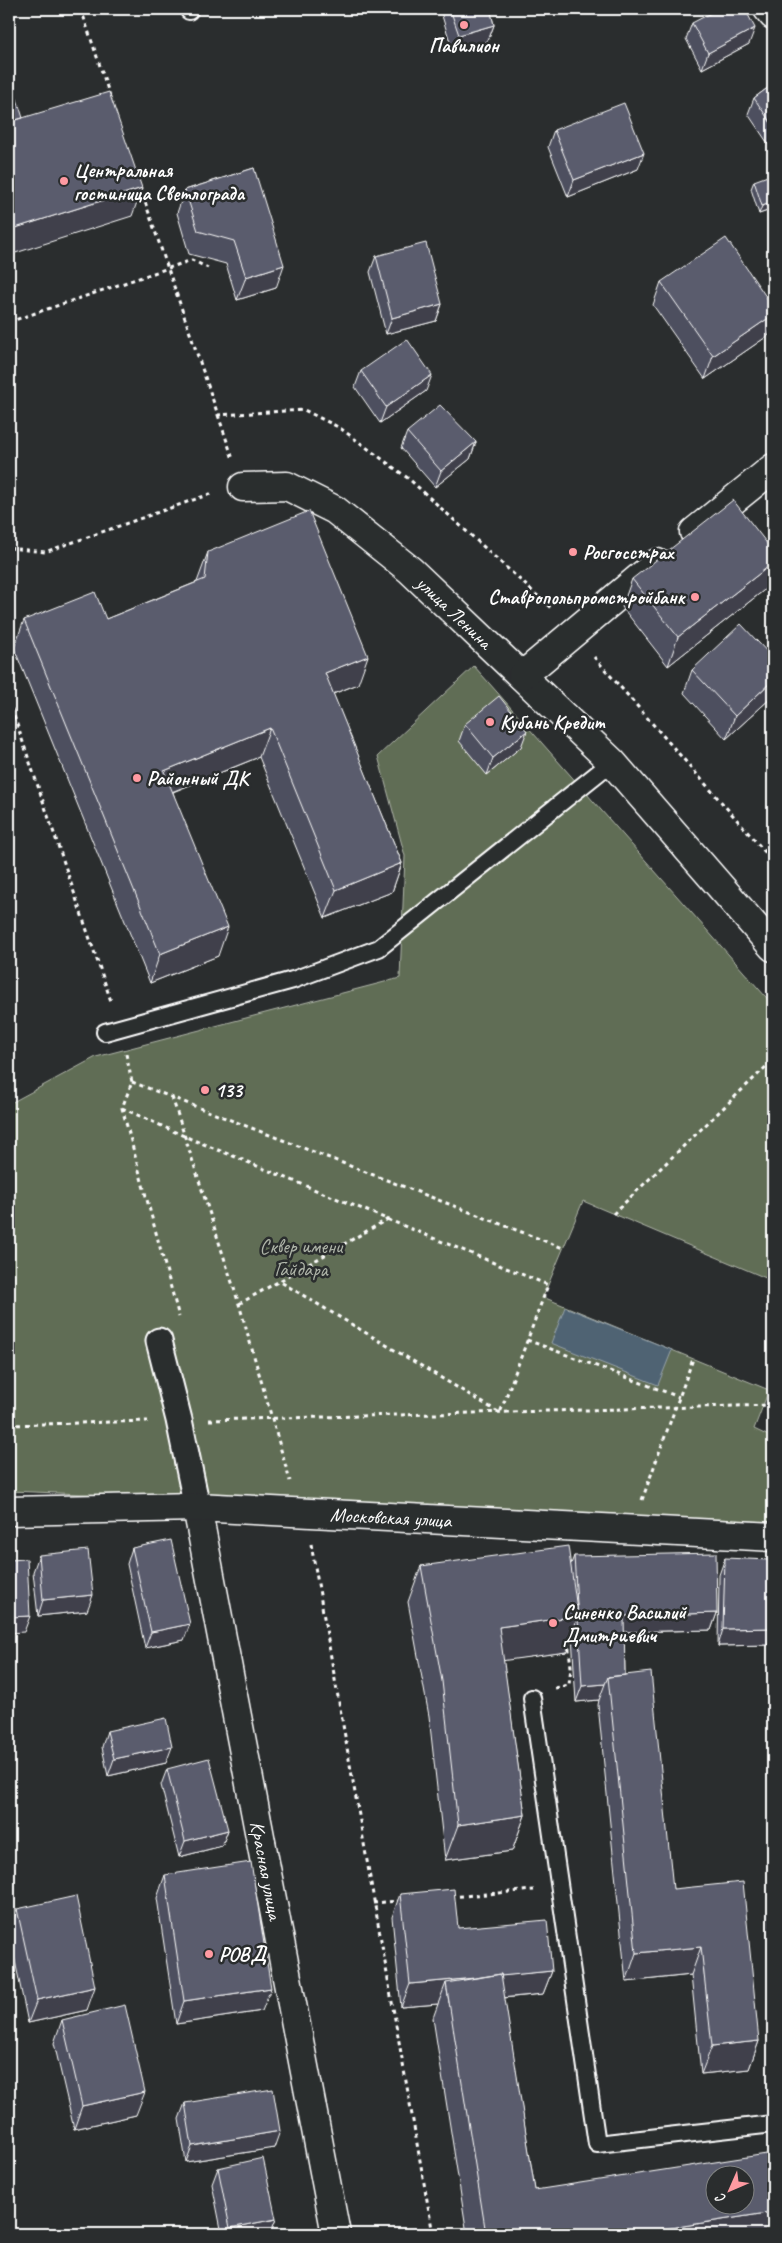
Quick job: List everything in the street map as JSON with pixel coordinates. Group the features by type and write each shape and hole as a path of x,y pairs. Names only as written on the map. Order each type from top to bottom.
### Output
{"street":[{"path":"768,9 773,15"},
{"path":"522,676 756,480 773,468"},
{"name":"улица Ленина","path":"243,487 287,486 335,510 410,570 612,762 773,947"},
{"path":"159,1341 179,1420 197,1507"},
{"name":"Московская улица","path":"9,1510 197,1507 631,1528 773,1537"},
{"name":"Красная улица","path":"197,1507 336,2234"}],"lane":[{"path":"112,1030 293,980 379,948 612,762"},
{"path":"532,1698 597,2144 773,2124"}],"path":[{"path":"81,9 112,102"},
{"path":"9,548 45,552 229,488 243,487 139,185"},
{"path":"9,322 192,260 208,268"},
{"path":"218,415 304,410 340,428 409,478 546,602 773,862"},
{"path":"9,701 112,1030 132,1082 122,1108 181,1325"},
{"path":"613,1214 773,1060"},
{"path":"132,1082 563,1248"},
{"path":"172,1097 239,1304 272,1420 311,1541 373,1902 433,2234"},
{"path":"122,1108 184,1136 548,1285 500,1413"},
{"path":"239,1304 388,1218"},
{"path":"279,1281 500,1413"},
{"path":"527,1340 679,1397"},
{"path":"631,1528 693,1359"},
{"path":"209,1429 206,1420 272,1420 773,1405"},
{"path":"9,1424 179,1420"},
{"path":"532,1698 533,1692 569,1686 571,1667 568,1639"},
{"path":"442,1897 560,1888"},
{"path":"373,1902 403,1900"}],"shaded area":[{"path":"768,1902 773,1902 773,2018"}],"green space":[{"name":"Сквер имени Гайдара","path":"474,666 773,1005 773,1281 583,1201 543,1297 769,1390 754,1429 773,1438 773,1522 9,1491 9,1104 96,1057 400,978 405,856 378,756"}],"water":[{"path":"565,1307 672,1350 658,1385 551,1343"}],"building":[{"path":"450,9 490,9 494,25 459,35"},
{"path":"719,9 745,9 755,28 708,53 692,23"},
{"path":"9,74 23,118 9,122"},
{"path":"773,84 773,126 754,98"},
{"name":"Центральная гостиница Светлограда","path":"109,92 142,188 9,230 9,122"},
{"path":"624,103 644,153 574,180 554,130"},
{"path":"254,168 284,265 246,277 234,241 198,231 185,190"},
{"path":"773,174 773,202 762,206 754,181"},
{"path":"726,238 773,307 773,315 713,356 661,282"},
{"path":"426,243 442,304 392,318 376,256"},
{"path":"407,339 432,375 386,407 361,371"},
{"path":"440,405 476,442 441,471 407,432"},
{"name":"Ставропольпромстройбанк","path":"733,500 773,551 773,563 678,637 632,579"},
{"name":"Районный ДК","path":"309,511 368,656 325,673 402,863 336,890 270,728 164,771 228,927 160,954 24,620 95,592 106,619 205,579 208,552"},
{"path":"741,624 773,658 773,680 735,716 692,670"},
{"path":"499,696 527,731 493,758 465,724"},
{"path":"171,1540 190,1624 151,1632 132,1548"},
{"path":"568,1546 578,1616 499,1627 525,1815 458,1825 442,1681 421,1566"},
{"path":"88,1550 93,1595 43,1600 39,1555"},
{"path":"716,1553 717,1613 624,1616 625,1675 608,1677 605,1684 582,1686 574,1556"},
{"path":"725,1558 769,1560 773,1628 723,1629"},
{"path":"27,1559 30,1616 9,1617 9,1560"},
{"path":"651,1672 673,1889 743,1882 759,2041 712,2046 701,1947 636,1953 608,1677"},
{"path":"166,1718 172,1747 114,1759 107,1731"},
{"path":"209,1758 228,1830 185,1841 167,1769"},
{"name":"РОВД","path":"251,1862 271,1988 184,2001 165,1875"},
{"path":"454,1889 458,1928 547,1920 552,1971 501,1976 501,1974 410,1984 400,1894"},
{"path":"76,1896 95,1987 37,2000 17,1909"},
{"path":"501,1974 535,2190 773,2153 773,2212 754,2215 754,2166 704,2166 704,2216 747,2216 632,2234 486,2234 446,1983"},
{"path":"125,2005 145,2092 82,2106 62,2020"},
{"path":"273,2089 280,2131 192,2146 185,2103"},
{"path":"263,2158 276,2219 230,2228 218,2168"}],"place":[{"name":"Павилион","path":"464,25"},
{"name":"Центральная гостиница Светлограда","path":"64,181"},
{"name":"Росгосстрах","path":"573,552"},
{"name":"Ставропольпромстройбанк","path":"695,597"},
{"name":"Кубань Кредит","path":"490,722"},
{"name":"Районный ДК","path":"137,778"},
{"name":"133","path":"205,1090"},
{"name":"Синенко Василий Дмитриевич","path":"553,1623"},
{"name":"РОВД","path":"209,1954"}]}
